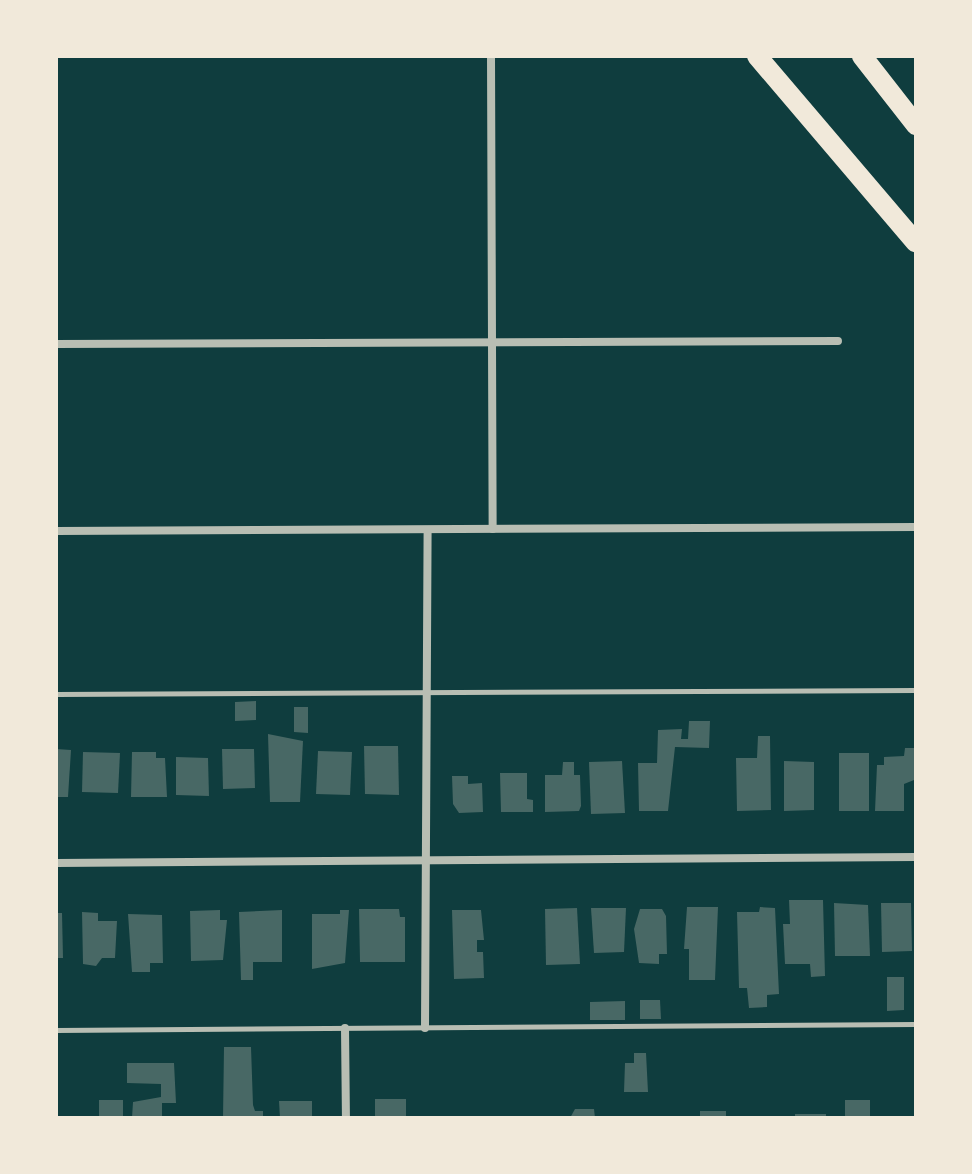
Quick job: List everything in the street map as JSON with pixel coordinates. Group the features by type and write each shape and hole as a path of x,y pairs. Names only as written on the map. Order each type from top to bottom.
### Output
{"highway":[{"path":"757,56 916,243"},
{"path":"862,56 916,125"}],"street":[{"path":"491,56 495,343 493,529"},
{"path":"56,344 838,341"},
{"path":"56,531 916,527"},
{"path":"425,1028 428,530"},
{"path":"56,863 916,857"},
{"path":"345,1028 346,1118"}],"lane":[{"path":"56,694 916,690"},
{"path":"56,1030 916,1024"}],"building":[{"path":"256,701 256,720 235,721 235,702"},
{"path":"294,707 308,707 308,733 294,732"},
{"path":"689,721 710,721 709,748 675,747 668,811 639,811 638,763 657,763 658,730 682,729 681,739 688,739"},
{"path":"268,734 303,741 300,802 270,802"},
{"path":"758,736 770,736 771,810 737,811 736,758 757,758"},
{"path":"364,746 398,746 399,795 365,794"},
{"path":"905,748 914,748 914,780 904,784 904,811 875,811 877,765 884,765 884,757 904,756"},
{"path":"56,749 71,750 68,797 56,797"},
{"path":"222,749 254,749 255,788 223,789"},
{"path":"318,751 352,752 350,795 316,794"},
{"path":"83,752 120,753 118,793 82,792"},
{"path":"132,752 156,752 156,758 165,758 167,797 131,797"},
{"path":"839,753 869,753 869,811 839,811"},
{"path":"176,757 208,758 209,796 176,795"},
{"path":"622,761 625,813 591,814 589,762"},
{"path":"784,761 814,762 814,810 784,811"},
{"path":"563,762 574,762 574,775 580,775 581,806 579,811 545,812 545,775 562,775"},
{"path":"500,773 527,773 527,799 533,800 533,812 501,812"},
{"path":"452,776 468,776 468,784 482,783 483,812 459,813 453,804"},
{"path":"789,900 823,900 825,976 811,977 810,964 785,964 783,924 790,924"},
{"path":"834,903 868,905 870,956 835,956"},
{"path":"881,903 911,903 912,951 882,952"},
{"path":"687,907 718,907 715,980 689,980 689,949 684,949"},
{"path":"760,907 775,908 779,994 767,995 767,1007 749,1008 747,988 739,988 737,912 759,912"},
{"path":"577,908 580,964 546,965 545,909"},
{"path":"591,908 626,908 624,952 594,953"},
{"path":"359,909 399,909 400,917 405,917 405,962 360,962"},
{"path":"640,909 662,909 666,916 667,954 659,954 659,964 639,963 634,929"},
{"path":"220,910 220,920 227,920 223,960 191,961 190,911"},
{"path":"282,910 282,962 253,962 253,980 241,980 239,912"},
{"path":"340,910 349,910 345,963 312,969 312,914 340,914"},
{"path":"452,910 481,910 484,940 477,940 477,952 483,952 484,978 454,979"},
{"path":"82,912 98,913 98,921 117,921 115,958 102,958 96,966 83,964"},
{"path":"56,913 62,913 63,958 56,958"},
{"path":"128,914 162,915 163,963 150,963 150,972 132,972"},
{"path":"887,977 904,977 904,1010 887,1011"},
{"path":"640,1000 660,1000 661,1019 640,1019"},
{"path":"625,1001 625,1020 590,1020 590,1002"},
{"path":"224,1047 251,1047 253,1105 255,1111 263,1111 263,1118 223,1118"},
{"path":"634,1053 646,1053 648,1092 624,1092 625,1063 634,1063"},
{"path":"127,1063 174,1063 176,1103 162,1103 162,1118 132,1118 133,1102 161,1097 161,1084 127,1083"},
{"path":"375,1099 406,1099 406,1118 375,1118"},
{"path":"99,1100 123,1100 123,1118 99,1118"},
{"path":"845,1100 870,1100 870,1118 845,1118"},
{"path":"279,1101 312,1101 312,1118 280,1118"},
{"path":"575,1109 594,1109 595,1118 570,1118"},
{"path":"700,1111 726,1111 726,1118 700,1118"},
{"path":"795,1114 826,1114 826,1118 795,1118"}]}
